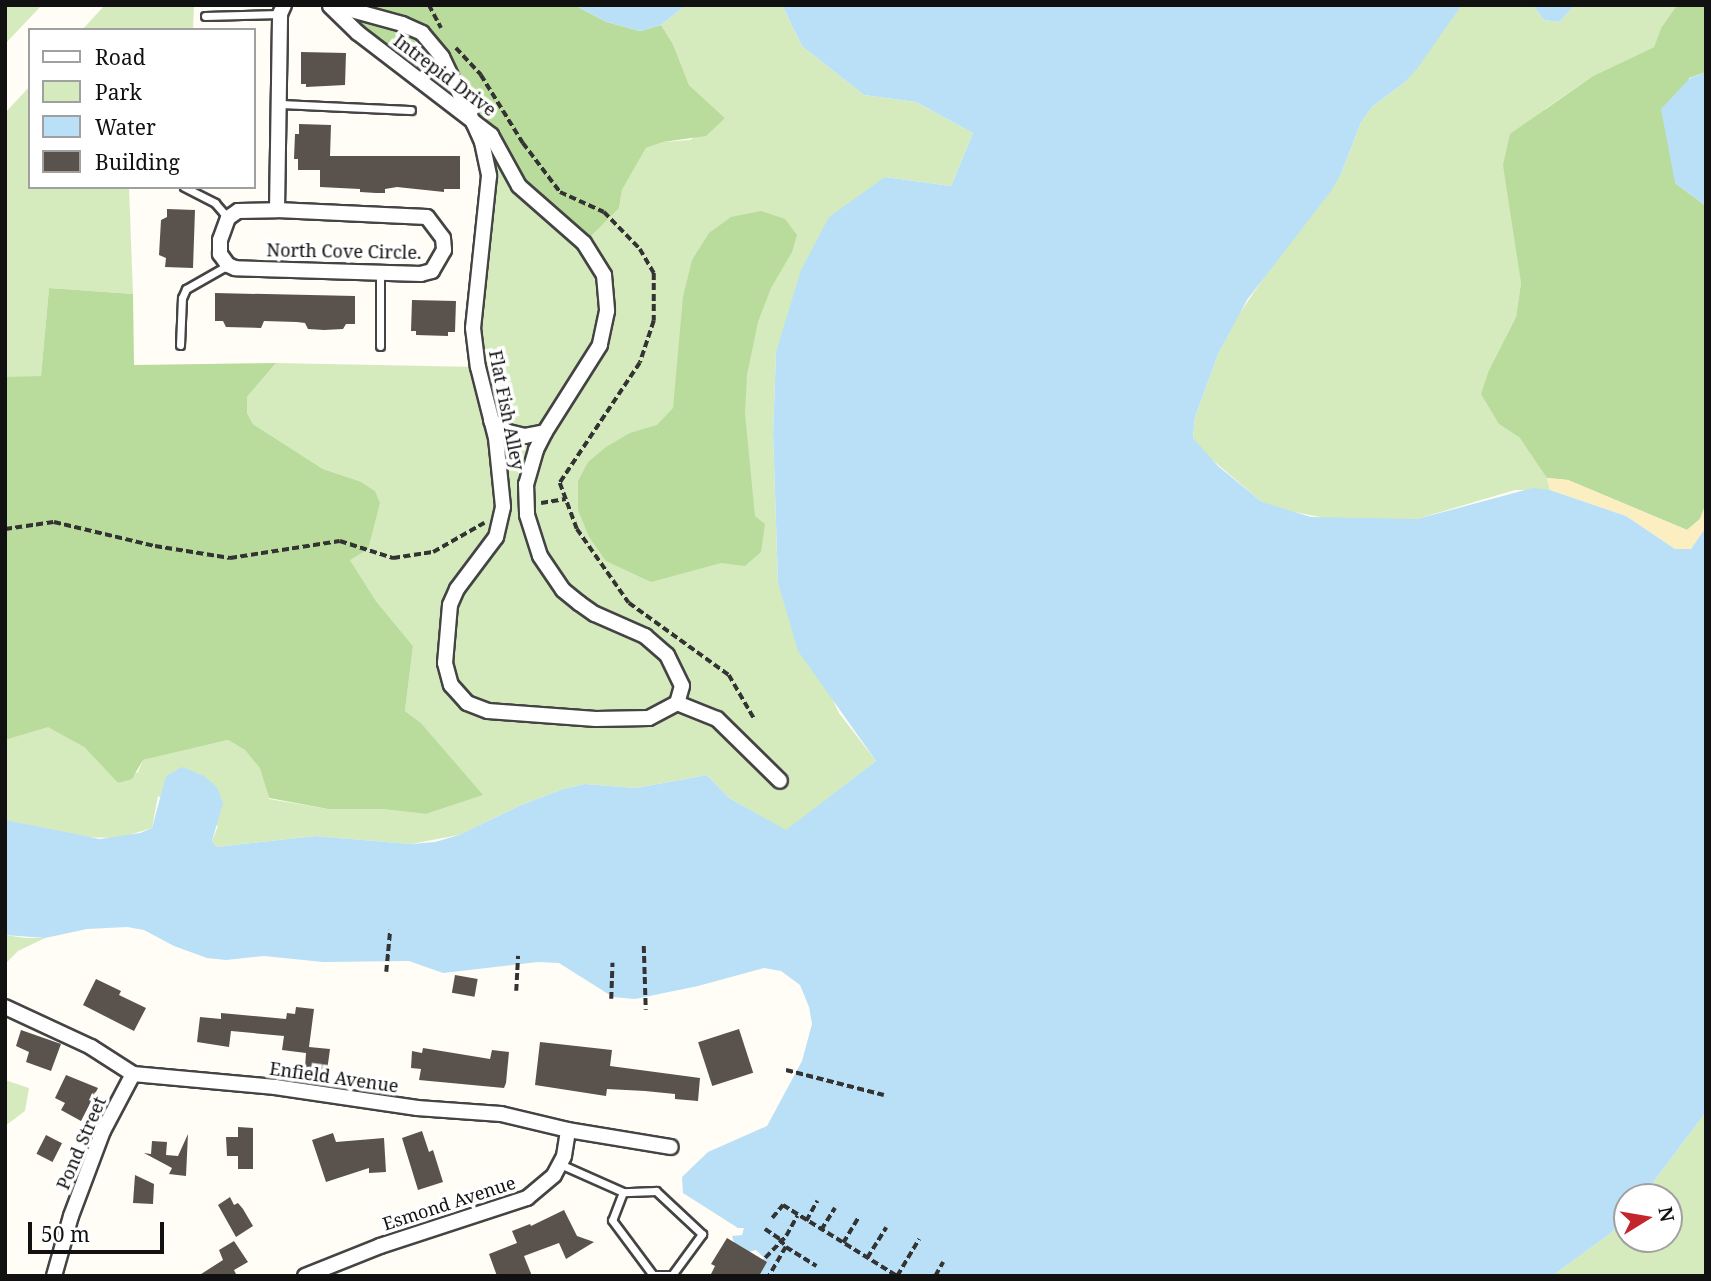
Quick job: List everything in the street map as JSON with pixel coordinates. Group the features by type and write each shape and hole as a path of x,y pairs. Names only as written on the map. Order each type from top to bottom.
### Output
{"street":[{"name":"Intrepid Drive","path":"331,5 379,50 468,114 491,135 519,186 584,243 604,275 607,311 600,345 545,432 529,469 526,508 531,536 551,575 563,590 595,614 645,636 657,645 676,668 682,686 677,703"},
{"name":"Flat Fish Alley","path":"331,5 402,24 422,33 442,57 482,142 489,176 473,328 478,367 502,474 502,517 496,537 457,589 450,605 445,663 458,694 467,703 488,711 596,719 649,718 677,703"},
{"path":"276,210 282,10"},
{"name":"North Cove Circle.","path":"228,218 238,211 276,210 427,216 443,238 444,250 440,263 432,271 421,274 234,268 228,265"},
{"path":"228,218 222,226 220,240 220,254 228,265"},
{"path":"491,421 508,432 525,436 545,432"},
{"path":"677,703 717,719 780,781"},
{"name":"Enfield Avenue","path":"5,1007 91,1047 133,1074 501,1114 568,1130 671,1147"},
{"name":"Pond Street","path":"54,1272 103,1131 133,1074"},
{"name":"Esmond Avenue","path":"305,1276 380,1246 527,1198 546,1184 560,1164 568,1130"}],"lane":[{"path":"205,16 282,10"},
{"path":"278,104 411,110"},
{"path":"188,189 215,203 228,218"},
{"path":"180,345 182,298 186,289 228,265"},
{"path":"380,273 380,346"},
{"path":"560,1164 623,1192 656,1191 702,1234 673,1275 653,1275 612,1220 623,1192"}],"path":[{"path":"526,508 566,499"},
{"path":"5,529 54,522 155,547 230,558 340,541 393,558 433,552 481,524 502,517"},
{"path":"386,972 390,930"},
{"path":"644,946 646,1010"},
{"path":"516,991 518,956"},
{"path":"611,999 612,963"},
{"path":"786,1070 884,1095"},
{"path":"806,1221 817,1201"},
{"path":"772,1218 783,1205 897,1276 919,1239"},
{"path":"821,1230 835,1208"},
{"path":"765,1258 780,1239 786,1236 797,1215"},
{"path":"843,1243 858,1218"},
{"path":"867,1258 886,1228"},
{"path":"765,1229 780,1239 786,1247 817,1266"},
{"path":"771,1275 786,1247"},
{"path":"935,1276 943,1262"}],"green space":[{"path":"5,5 42,5 5,44"},
{"path":"105,5 194,5 193,28 84,28"},
{"path":"329,5 574,5 607,22 640,31 661,25 673,44 689,85 725,118 706,136 663,142 646,148 622,190 619,208 584,243 534,201 501,151"},
{"path":"686,5 782,5 802,46 864,95 916,102 973,133 951,186 885,177 776,352 773,433 778,583 839,713 876,761 786,831 729,798 707,775 636,788 585,784 563,789 521,805 459,835 411,844 315,836 217,847 212,841 218,826 158,796 152,828 119,838 77,837 5,820 5,740 48,726 84,747 118,783 138,772 143,760 228,740 245,750 261,768 269,799 328,809 382,809 426,814 482,795 421,723 405,711 413,646 376,601 350,560 359,481 323,469 253,424 247,413 247,397 276,363 478,367 485,236 482,142 619,208 622,190 646,148 663,142 690,140 725,118 689,85 673,44 661,25"},
{"path":"1462,5 1533,5 1544,20 1559,22 1575,5 1677,5 1661,28 1654,47 1593,76 1545,109 1517,241 1521,283 1516,317 1489,370 1499,424 1520,438 1531,450 1547,478 1550,490 1515,490 1417,519 1330,519 1279,509 1262,502 1203,452 1193,438 1195,417 1219,352 1237,317 1282,251 1341,174 1361,122 1372,107 1405,82"},
{"path":"1677,5 1706,5 1706,72 1689,78 1675,183 1706,206 1706,504 1700,519 1687,530 1568,480 1547,478 1520,438 1499,424 1481,394 1489,370 1516,317 1521,283 1503,165 1510,134 1593,76 1654,47 1661,28"},
{"path":"28,88 28,189 129,189 133,294 49,288 41,377 5,377 5,113"},
{"path":"761,211 785,219 797,235 792,252 771,288 758,322 747,375 745,414 755,516 765,524 761,552 745,566 721,563 651,582 606,561 589,537 578,510 578,481 588,462 606,447 630,433 657,425 673,408 683,297 692,260 709,233 731,217"},
{"path":"49,288 133,294 134,365 276,363 247,397 247,413 253,424 323,469 359,481 375,491 380,503 368,549 350,560 376,601 413,646 405,711 421,723 483,795 426,814 382,809 328,809 269,798 260,768 245,750 228,740 143,760 132,779 118,783 84,747 48,727 5,740 5,377 41,376"},
{"path":"5,935 45,938 18,951 5,964"},
{"path":"5,1080 29,1088 25,1111 5,1126"},
{"path":"1706,1112 1706,1276 1552,1276 1613,1231 1613,1253 1683,1253 1683,1183 1653,1183"}],"sand":[{"path":"1547,478 1568,480 1687,530 1700,519 1706,504 1706,527 1691,549 1675,549 1626,516 1550,490"}],"water":[{"path":"574,5 686,5 661,25 640,31 607,22"},
{"path":"782,5 1462,5 1416,70 1405,82 1372,107 1361,122 1341,174 1331,191 1247,300 1219,352 1195,417 1193,438 1218,466 1262,502 1311,517 1417,519 1533,488 1550,490 1626,516 1675,549 1691,549 1706,527 1706,1112 1653,1183 1613,1183 1613,1231 1552,1276 754,1276 764,1258 756,1250 738,1255 732,1236 742,1235 744,1228 738,1228 683,1193 682,1177 708,1152 767,1126 802,1061 812,1024 809,1007 800,985 781,971 764,968 635,999 613,997 559,963 538,962 443,973 409,961 323,962 264,956 226,960 207,958 174,946 144,930 127,927 87,929 45,938 5,935 5,820 100,839 140,833 152,828 166,776 182,767 204,776 217,787 223,803 212,841 217,847 315,836 411,844 435,842 459,835 521,805 563,789 585,784 636,788 707,775 729,798 786,830 876,761 798,651 778,583 773,433 776,352 801,270 829,217 885,177 951,186 973,133 916,102 864,95 802,46"},
{"path":"1533,5 1575,5 1559,22 1544,20"},
{"path":"1706,72 1706,206 1675,183 1661,109 1690,78"}],"building":[{"path":"301,52 346,53 345,85 306,87 306,84 301,84"},
{"path":"299,124 331,125 330,156 460,156 460,189 444,189 444,192 397,187 385,189 385,193 376,193 360,192 360,189 320,187 320,170 298,170 298,159 294,159 295,134 299,134"},
{"path":"167,209 195,210 193,268 165,267 166,258 159,255 161,220 167,217"},
{"path":"215,293 355,296 355,324 346,324 343,329 324,330 308,329 305,323 297,322 264,321 261,328 226,327 223,321 215,321"},
{"path":"412,300 456,301 455,332 448,332 448,336 416,335 416,331 411,331"},
{"path":"455,975 478,979 475,997 452,993"},
{"path":"96,979 121,991 119,995 146,1008 134,1031 83,1005"},
{"path":"296,1007 314,1009 309,1047 330,1049 327,1071 305,1068 306,1053 282,1050 284,1036 231,1031 229,1047 197,1042 200,1017 221,1019 221,1013 286,1019 287,1013 295,1014"},
{"path":"739,1029 753,1073 712,1086 698,1042"},
{"path":"21,1030 61,1044 51,1071 26,1062 29,1052 16,1046"},
{"path":"540,1042 612,1050 610,1066 700,1078 698,1101 675,1099 675,1094 645,1091 607,1089 606,1096 535,1085"},
{"path":"423,1048 490,1059 492,1050 509,1052 504,1088 419,1080 421,1069 411,1068 412,1051 422,1053"},
{"path":"66,1075 98,1088 81,1121 61,1110 65,1103 55,1098"},
{"path":"238,1127 253,1128 253,1169 238,1169 238,1156 227,1156 226,1137 238,1137"},
{"path":"422,1131 429,1152 433,1150 443,1182 418,1190 402,1138"},
{"path":"333,1133 336,1142 384,1138 386,1172 369,1173 369,1168 326,1182 312,1140"},
{"path":"188,1134 186,1176 169,1174 172,1168 144,1153 151,1154 152,1141 167,1142 166,1155 178,1156"},
{"path":"46,1135 62,1143 53,1162 36,1154"},
{"path":"135,1175 154,1184 153,1204 133,1203"},
{"path":"230,1197 234,1205 238,1203 243,1209 253,1226 236,1237 218,1205"},
{"path":"564,1210 577,1236 594,1242 566,1259 559,1243 524,1256 532,1276 497,1276 489,1254 517,1243 512,1231 530,1224 531,1226"},
{"path":"727,1238 767,1262 759,1276 710,1276 715,1266 711,1264"},
{"path":"234,1241 248,1262 234,1270 237,1276 198,1276 223,1260 219,1250"}]}
